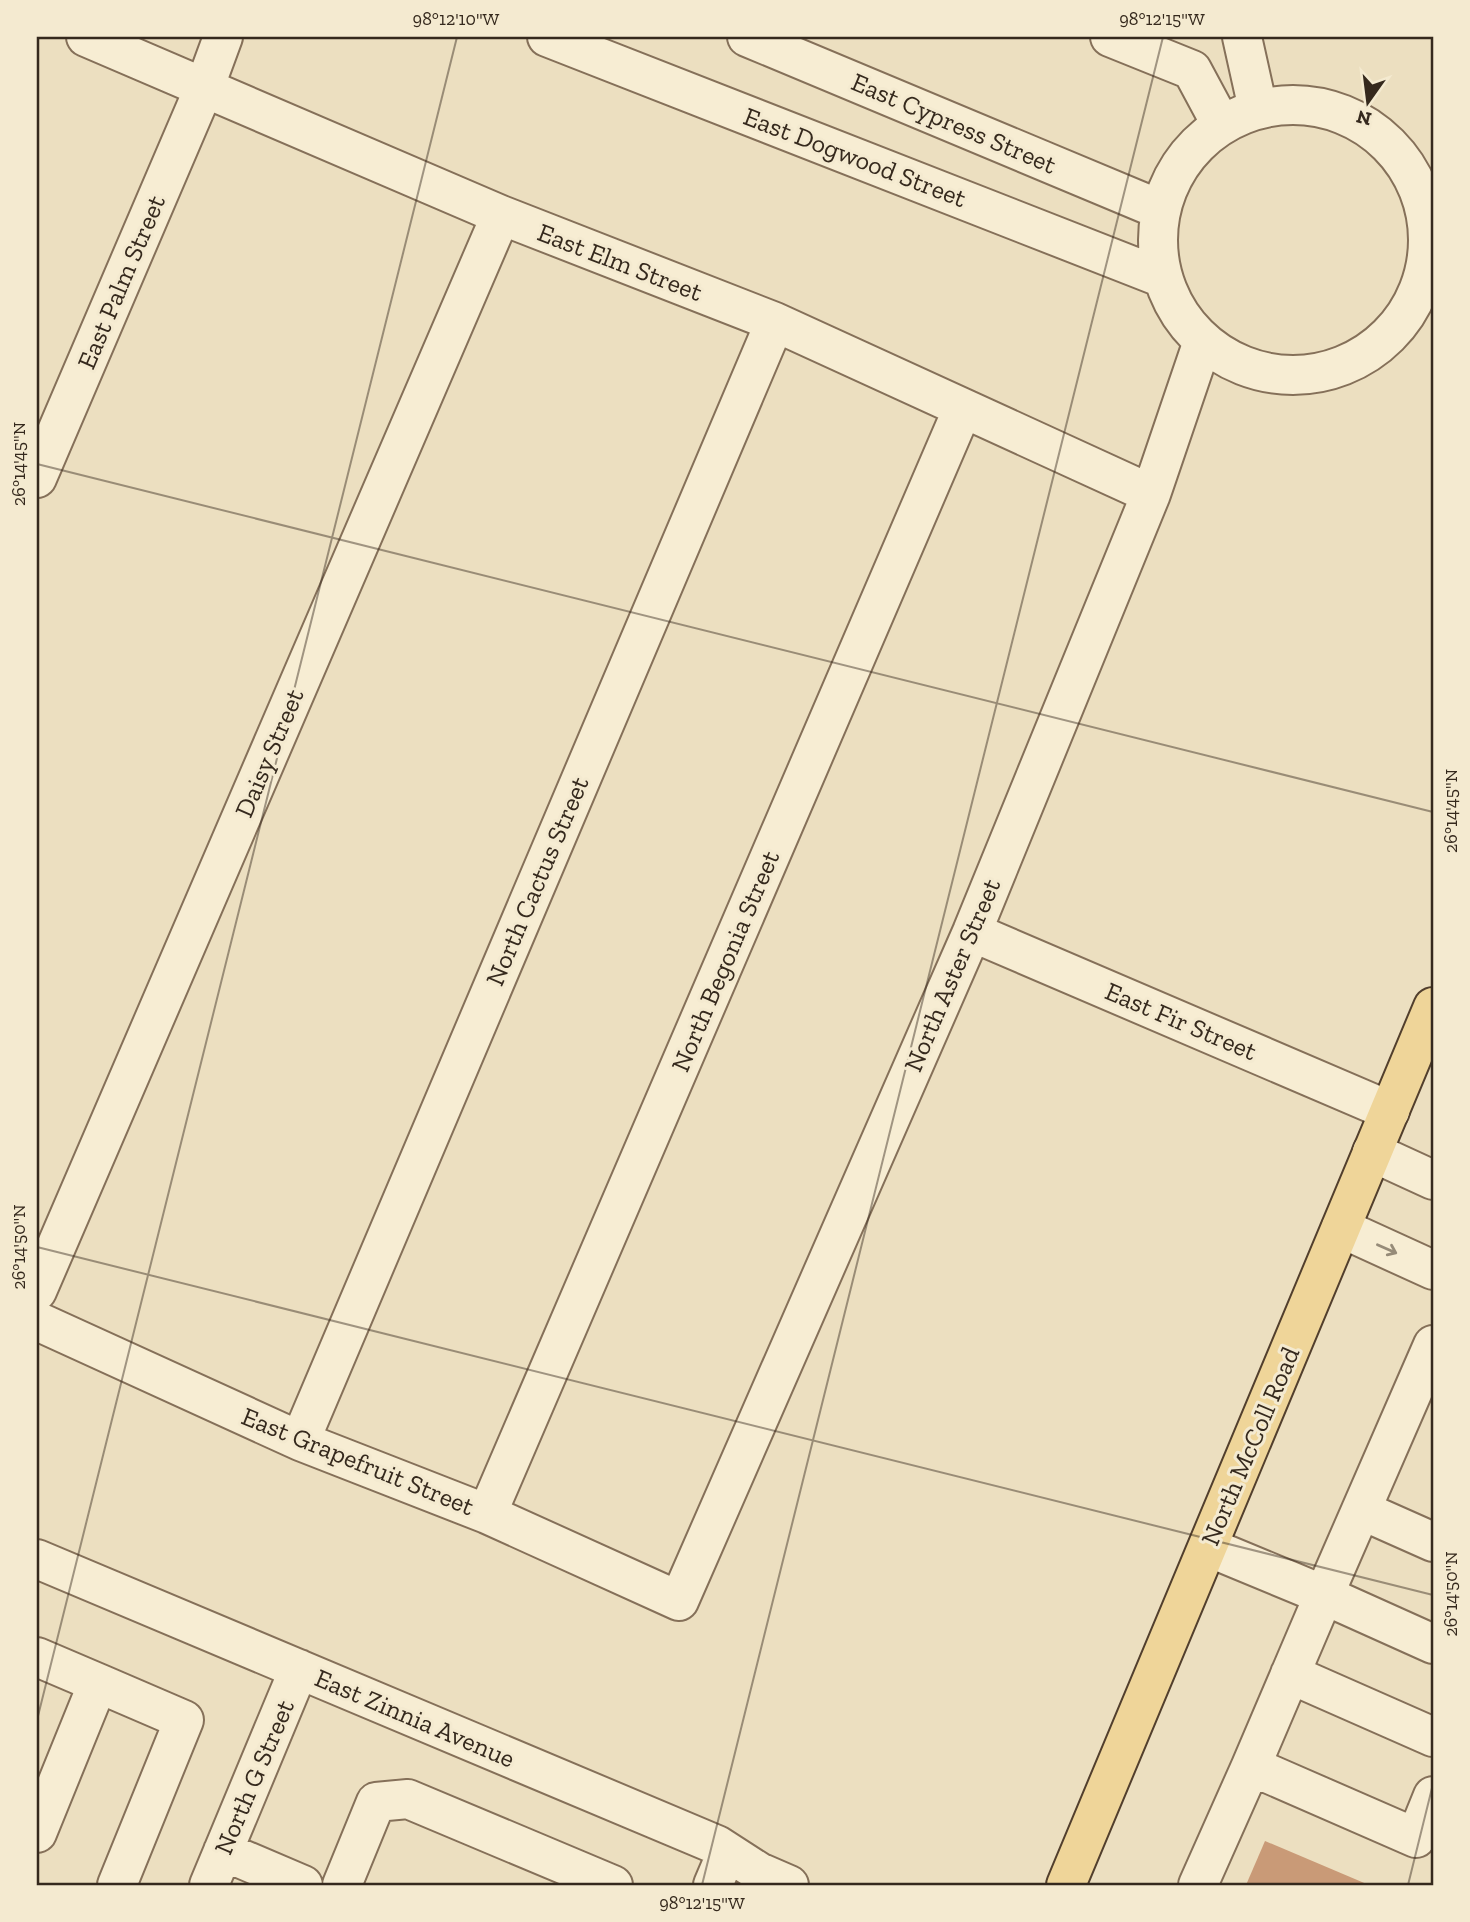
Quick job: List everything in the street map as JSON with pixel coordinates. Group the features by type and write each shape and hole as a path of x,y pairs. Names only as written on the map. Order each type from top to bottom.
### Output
{"main road":[{"name":"North McColl Road","path":"1066,1885 1433,1006"}],"street":[{"name":"East Elm Street","path":"86,37 501,215 775,322 1151,494"},
{"name":"East Palm Street","path":"37,478 205,86 223,37"},
{"name":"East Dogwood Street","path":"547,37 1163,278"},
{"name":"East Cypress Street","path":"747,37 1161,210"},
{"path":"1110,37 1192,70 1221,124"},
{"path":"1242,37 1258,109"},
{"path":"1300,104 1342,113 1379,134 1407,165 1425,204 1430,246 1427,290 1400,325 1367,354 1327,371 1283,374 1240,364 1203,341 1179,312 1163,278 1157,244 1161,210 1173,177 1187,157 1221,124 1258,109 1300,104"},
{"name":"Daisy Street","path":"37,1291 501,215"},
{"name":"North Cactus Street","path":"300,1441 775,322"},
{"name":"North Aster Street","path":"679,1601 972,932 1151,494 1203,341"},
{"name":"North Begonia Street","path":"487,1514 963,408"},
{"name":"East Fir Street","path":"972,932 1390,1111"},
{"path":"1372,1152 1433,1180"},
{"path":"1341,1228 1433,1270"},
{"name":"East Grapefruit Street","path":"37,1321 300,1441 487,1514 679,1601"},
{"path":"1198,1885 1433,1345"},
{"path":"1361,1510 1433,1542"},
{"path":"1208,1546 1433,1644"},
{"name":"East Zinnia Avenue","path":"37,1559 299,1669 720,1869 759,1872 789,1885"},
{"path":"37,1657 184,1720 117,1885"},
{"name":"North G Street","path":"209,1885 299,1669"},
{"path":"1290,1674 1433,1737"},
{"path":"37,1833 98,1683"},
{"path":"1251,1766 1416,1838 1433,1796"},
{"path":"342,1885 376,1802 408,1799 613,1885"},
{"path":"223,1851 303,1885"}],"building":[{"path":"1265,1841 1369,1885 1246,1885"}]}
